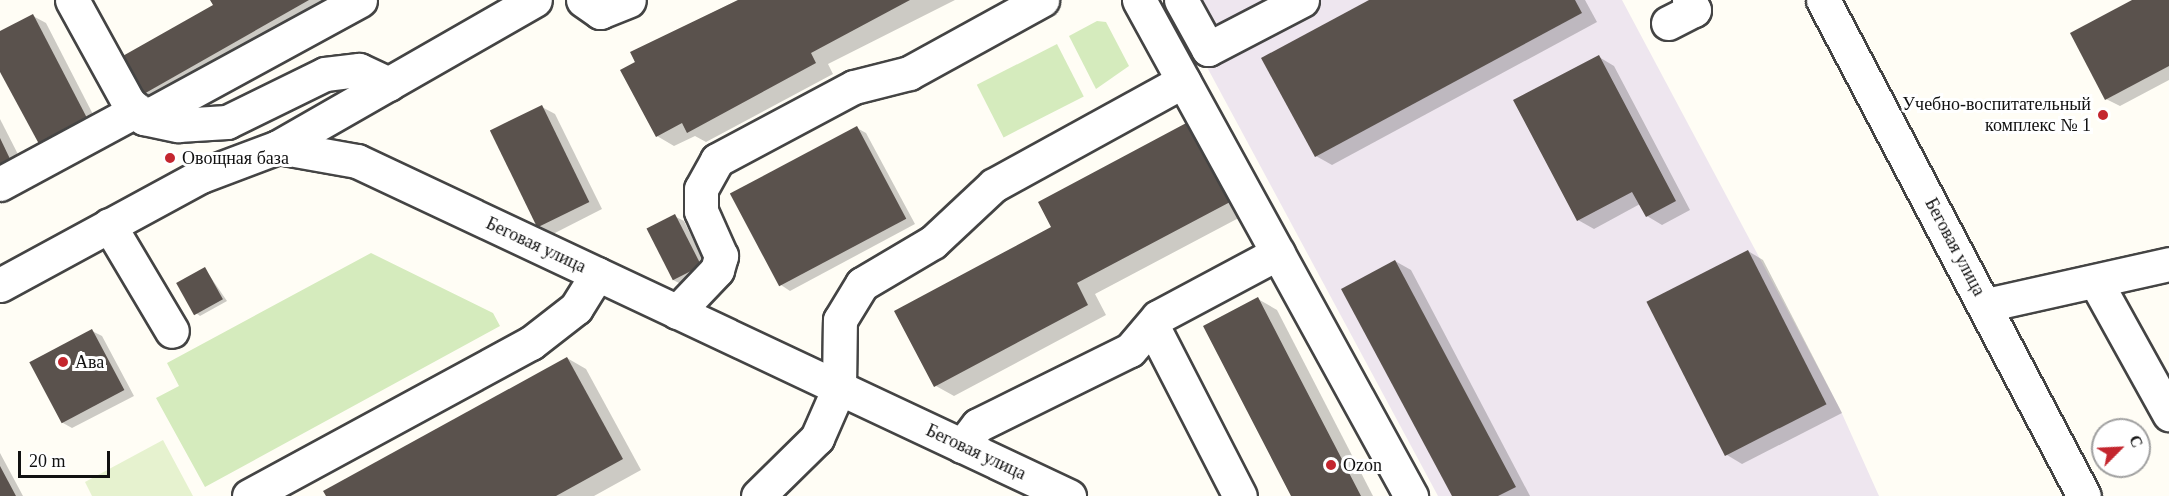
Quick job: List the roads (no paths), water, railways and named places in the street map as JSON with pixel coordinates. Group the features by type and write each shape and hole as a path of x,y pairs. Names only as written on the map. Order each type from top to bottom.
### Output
{"street":[{"path":"72,0 140,114 178,125 227,122 325,74 359,70 389,84"},
{"path":"0,184 360,0"},
{"path":"0,285 201,176 278,147 535,0"},
{"path":"583,0 600,12 629,0"},
{"path":"677,312 717,270 721,256 701,211 701,189 717,160 854,87 909,73 1042,0"},
{"path":"1139,0 1412,496"},
{"path":"1181,0 1208,49 1302,0"},
{"name":"Беговая улица","path":"1823,0 1986,305 2084,496"},
{"path":"758,496 817,438 839,388 836,335 846,305 862,284 933,242 994,185 1184,81"},
{"name":"Беговая улица","path":"278,147 357,161 1069,496"},
{"path":"110,225 172,332"},
{"path":"962,446 978,426 1130,350 1158,317 1278,253"},
{"path":"1986,305 2097,284 2169,264"},
{"path":"249,496 531,343 576,308 597,274"},
{"path":"2097,284 2169,414"},
{"path":"1152,325 1240,496"}],"place":[{"name":"Учебно-воспитательный комплекс № 1","path":"2103,115"},
{"name":"Овощная база","path":"170,158"},
{"name":"Ава","path":"63,362"},
{"name":"Ozon","path":"1331,465"}]}
